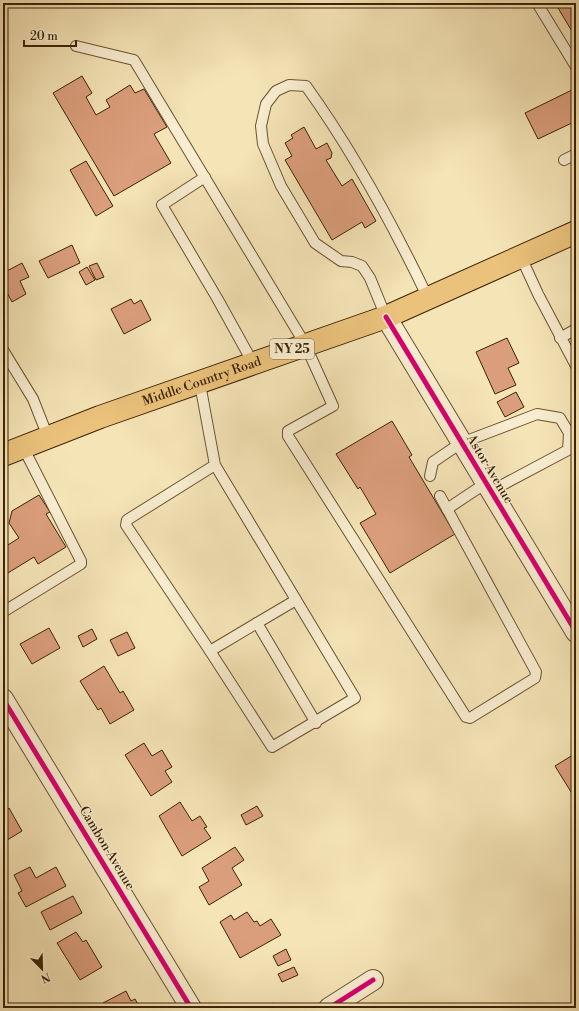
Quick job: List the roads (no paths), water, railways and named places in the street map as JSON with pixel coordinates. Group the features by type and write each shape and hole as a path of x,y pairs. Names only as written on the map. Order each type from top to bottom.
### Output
{"main road":[{"name":"Middle Country Road","path":"3,455 48,437 200,384 305,344 386,317 576,232"}],"street":[{"name":"Astor Avenue","path":"386,317 576,632"},
{"name":"Cambon Avenue","path":"3,699 191,1008"},
{"path":"329,1008 373,980"}],"lane":[{"path":"537,3 576,67"},
{"path":"76,46 134,60 305,344 333,406 288,431 288,436 466,717 470,718 535,678 536,672 440,496"},
{"path":"386,317 370,278 362,266 352,262 341,261 315,243 281,186 263,144 261,126 266,104 276,91 289,85 306,86 344,143 403,245 428,298"},
{"path":"564,160 576,154"},
{"path":"205,177 162,205 217,298 253,363"},
{"path":"521,257 560,338 576,366"},
{"path":"560,338 576,329"},
{"path":"3,350 32,399 48,437"},
{"path":"200,384 215,466 355,698 316,723 272,747 126,523 127,520 215,466"},
{"path":"430,476 433,462 461,443 538,414 560,418 569,433 568,450 488,487 447,509"},
{"path":"3,612 81,564 81,561 23,447"},
{"path":"210,651 296,600"},
{"path":"257,623 316,723"}]}
